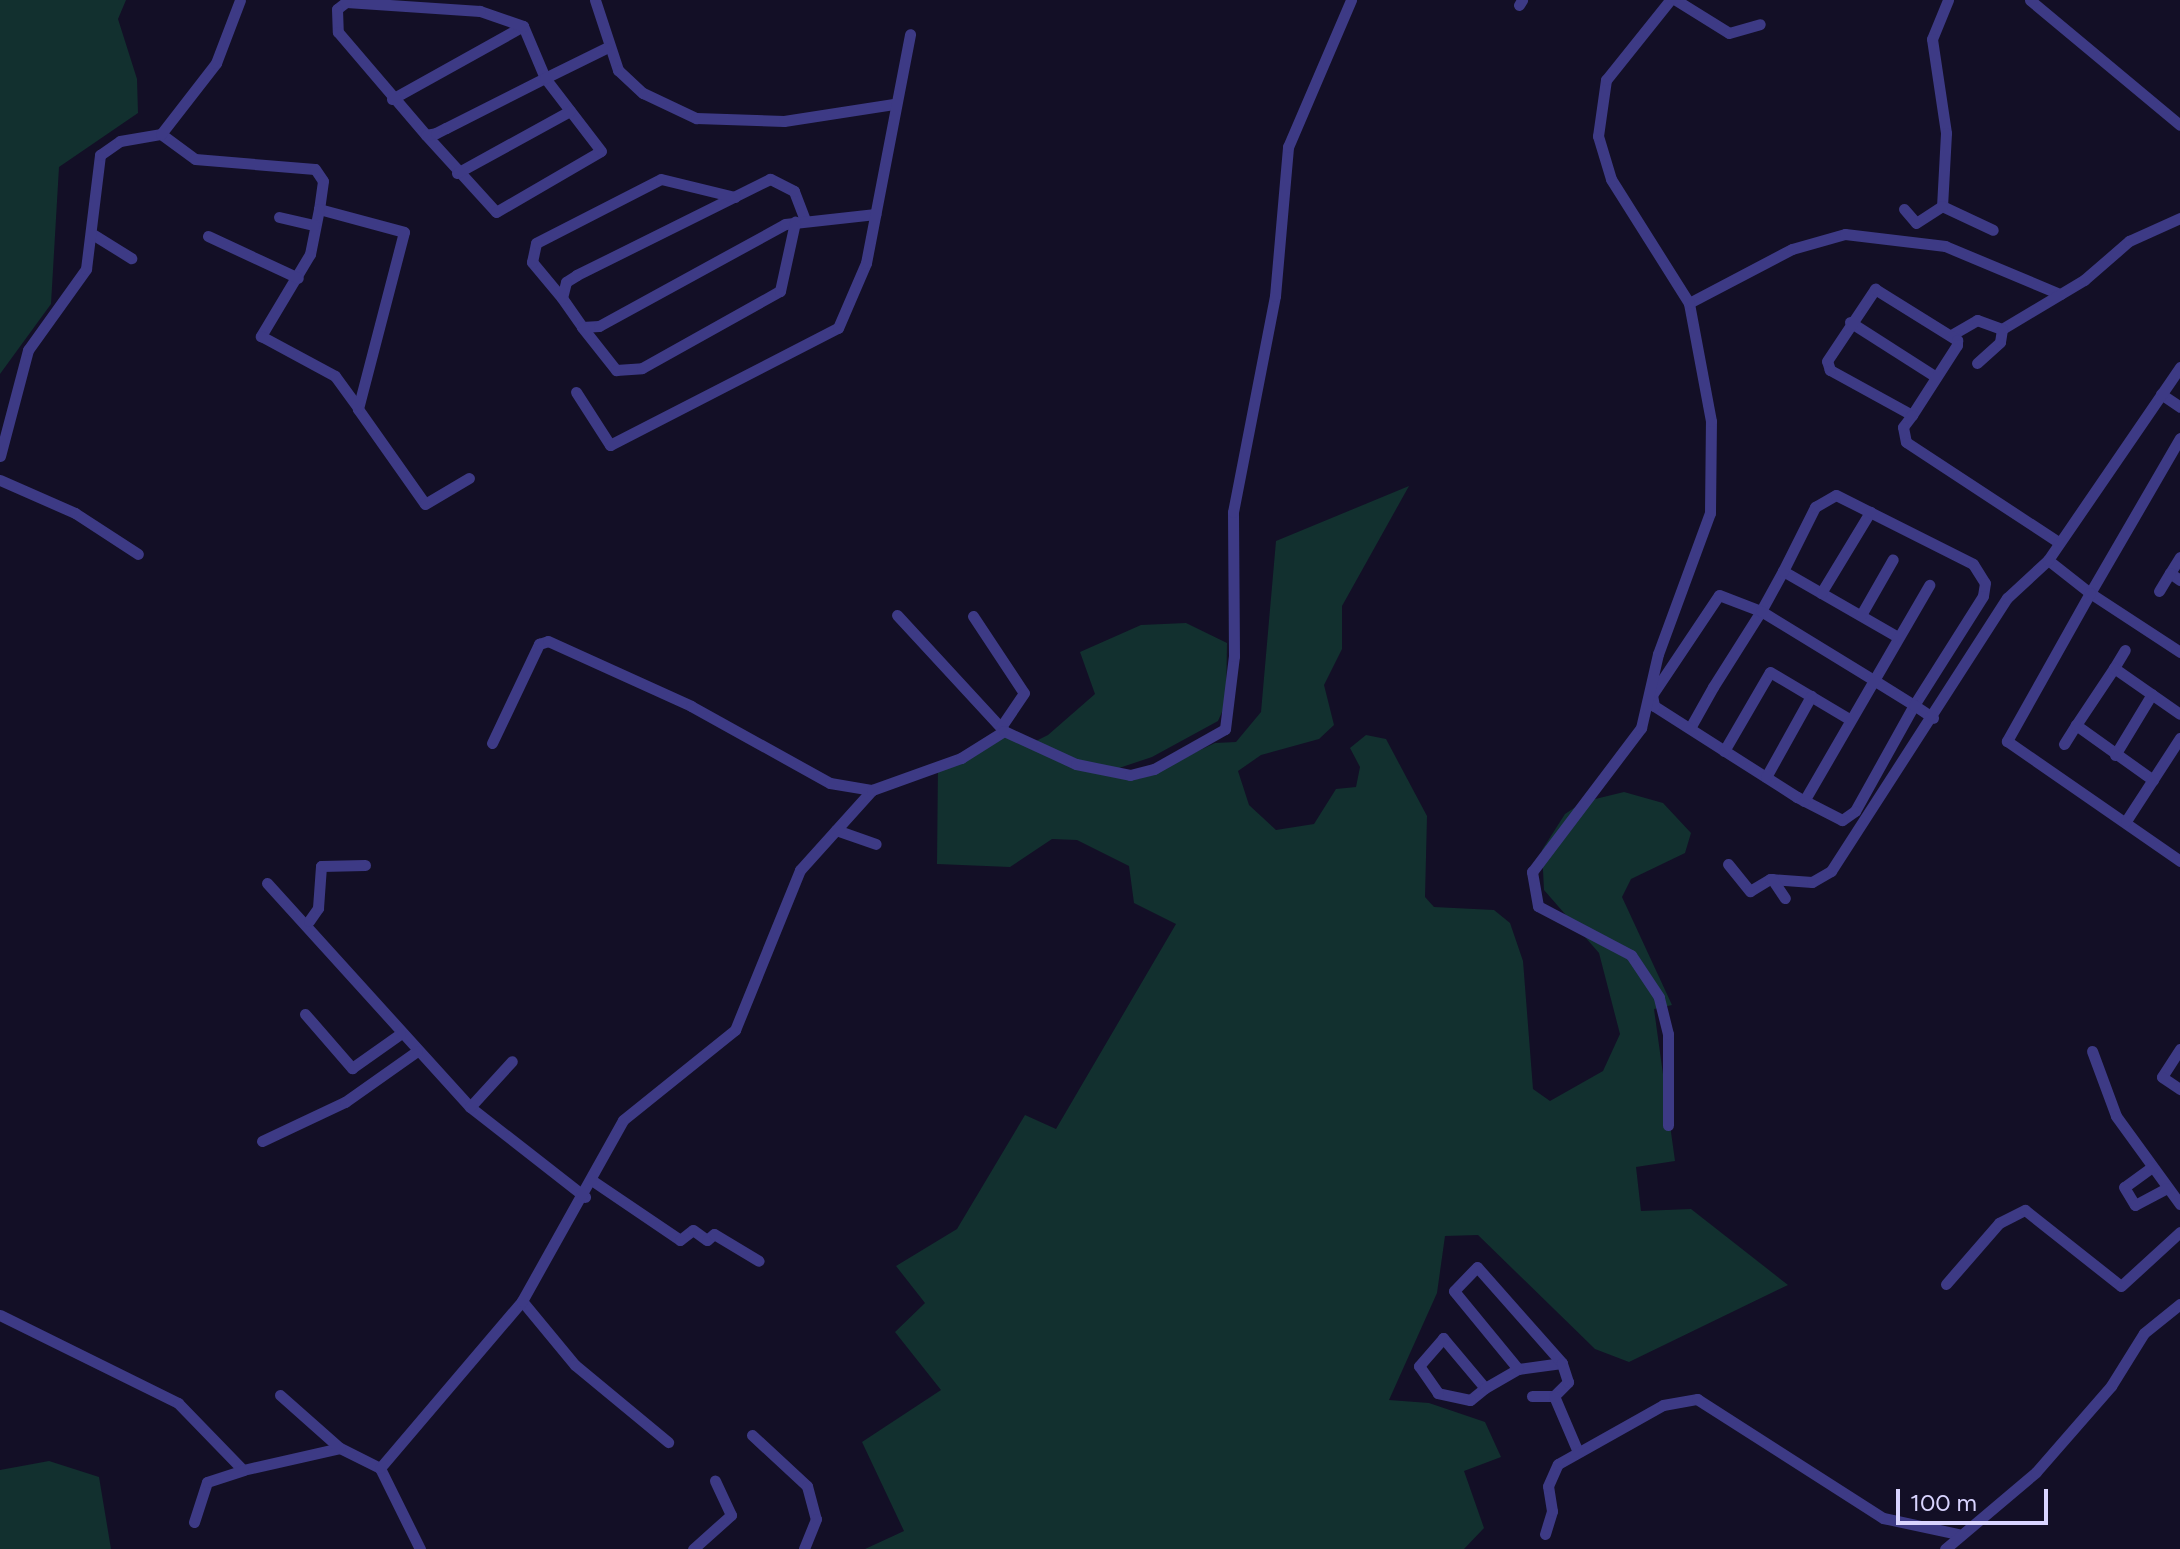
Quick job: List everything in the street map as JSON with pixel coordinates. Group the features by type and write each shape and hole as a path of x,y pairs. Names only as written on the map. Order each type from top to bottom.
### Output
{"street":[{"path":"0,456 28,350 86,269 94,235 100,155 120,141 161,134 216,63 240,0"},
{"path":"595,0 606,48 643,93 696,118 784,121 894,104"},
{"path":"897,615 1003,729 1076,764 1130,775 1154,769 1225,729 1234,656 1233,512 1275,296 1288,147 1351,0"},
{"path":"1670,0 1606,80 1598,136 1611,179 1689,303 1711,421 1710,513 1658,654 1652,695 1664,717 1690,728 1804,801 1842,820 1855,811 1985,583 1973,564 1836,495 1820,502 1761,611 1690,728"},
{"path":"1676,0 1729,33 1760,24"},
{"path":"1942,206 1946,133 1932,39 1948,0"},
{"path":"2030,0 2180,125"},
{"path":"346,2 480,11 523,26 545,78 601,151 500,210 489,209 392,99 338,32 337,9 346,2"},
{"path":"392,99 523,26"},
{"path":"576,392 610,445 823,339 850,313 875,214 910,34"},
{"path":"426,135 606,48"},
{"path":"457,173 570,111"},
{"path":"161,134 195,159 315,169 323,181 319,209 298,278 261,336 335,376 425,504 469,478"},
{"path":"562,298 577,275 735,197 770,179 785,182 800,221 780,291 642,368 616,370 532,262 536,243 661,179 735,197"},
{"path":"1904,209 1916,223 1942,206"},
{"path":"1942,206 1993,230"},
{"path":"319,209 400,227 406,239 358,409"},
{"path":"582,327 599,326 800,221 875,214"},
{"path":"279,217 314,225"},
{"path":"2002,329 2060,294 2129,241 2180,218"},
{"path":"1689,303 1792,249 1845,234 1945,246 2060,294"},
{"path":"94,235 131,258"},
{"path":"208,236 298,278"},
{"path":"1912,415 1830,370 1827,361 1850,322 1875,289 1953,334 1957,345 1912,415 1906,442 2058,542"},
{"path":"1953,334 1977,320 2002,329"},
{"path":"1850,322 1936,377"},
{"path":"1977,363 2000,342 2002,329"},
{"path":"1728,864 1749,890 1772,879 1812,882 1831,871 1877,790 1933,718 2007,598 2048,560 2180,367"},
{"path":"2161,394 2180,407"},
{"path":"2180,438 2007,741 2180,861"},
{"path":"0,480 75,513 138,554"},
{"path":"1821,593 1870,512"},
{"path":"2159,591 2175,577 2180,557"},
{"path":"1861,615 1893,559"},
{"path":"2048,560 2090,593 2180,652"},
{"path":"1783,571 1898,637"},
{"path":"1804,801 1929,585"},
{"path":"1668,1125 1668,1034 1659,997 1631,955 1538,906 1532,889 1532,872 1610,778 1652,695 1710,602 1719,595 1761,611 1933,718"},
{"path":"380,1468 522,1301 585,1197 623,1120 735,1030 782,905 800,870 872,790 961,758 1003,729 1024,693 973,616"},
{"path":"492,743 539,644 548,641 691,706 830,783 872,790"},
{"path":"2064,744 2125,650"},
{"path":"2114,668 2180,714"},
{"path":"1724,751 1770,672 1849,719"},
{"path":"2115,755 2152,694"},
{"path":"1766,777 1811,696"},
{"path":"2076,725 2153,780"},
{"path":"2126,821 2180,738"},
{"path":"836,830 876,844"},
{"path":"309,921 318,908 321,866 365,865"},
{"path":"1772,879 1785,898"},
{"path":"267,883 309,921 400,1034 470,1107 585,1197"},
{"path":"305,1014 345,1062 359,1067 369,1087"},
{"path":"359,1067 400,1034"},
{"path":"2180,1049 2162,1077 2180,1089"},
{"path":"262,1141 369,1087 417,1051"},
{"path":"2092,1051 2112,1108 2180,1204"},
{"path":"470,1107 512,1061"},
{"path":"2152,1167 2125,1185 2135,1205 2167,1188"},
{"path":"593,1181 680,1240 693,1230 707,1240 714,1234 759,1261"},
{"path":"1946,1284 1999,1223 2025,1210 2121,1286 2180,1232"},
{"path":"1518,1369 1454,1291 1477,1267 1562,1363 1570,1378 1554,1396 1532,1396"},
{"path":"522,1301 575,1365 668,1442"},
{"path":"1945,1549 1958,1534 2036,1472 2111,1386 2144,1333 2180,1304"},
{"path":"0,1315 178,1403 243,1470"},
{"path":"1485,1388 1446,1339 1420,1359 1443,1396 1470,1400 1518,1369 1562,1363"},
{"path":"280,1395 340,1448 380,1468 420,1549"},
{"path":"1554,1396 1578,1452"},
{"path":"1545,1534 1551,1475 1578,1452 1663,1405 1697,1399 1883,1518 1958,1534"},
{"path":"752,1435 807,1486 816,1519 804,1549"},
{"path":"194,1522 207,1482 243,1470 340,1448"},
{"path":"693,1549 731,1515 715,1481"}],"green space":[{"path":"0,0 126,0 118,19 137,79 138,113 59,167 51,304 0,374"},
{"path":"1409,486 1342,606 1342,649 1324,685 1334,725 1319,739 1261,755 1238,771 1249,805 1276,830 1314,824 1336,789 1356,787 1360,767 1350,748 1366,735 1386,739 1427,816 1425,897 1434,907 1494,910 1510,923 1523,961 1533,1089 1550,1101 1603,1071 1620,1034 1599,953 1544,890 1542,850 1565,814 1583,802 1624,792 1663,803 1691,833 1685,853 1631,879 1622,897 1672,1005 1654,1009 1675,1161 1636,1167 1641,1211 1691,1209 1788,1285 1629,1362 1595,1349 1478,1235 1445,1236 1437,1293 1389,1400 1429,1403 1485,1422 1501,1457 1464,1471 1484,1528 1464,1549 865,1549 904,1531 862,1442 941,1390 895,1332 925,1303 896,1266 957,1229 1025,1115 1056,1129 1176,924 1134,903 1129,866 1077,840 1052,839 1010,867 937,864 938,764 1004,733 1032,743 1048,735 1095,694 1080,652 1141,625 1186,623 1227,643 1226,703 1218,721 1152,757 1101,774 1139,779 1215,743 1236,742 1261,712 1276,541"},
{"path":"49,1461 99,1477 111,1549 0,1549 0,1470"}]}
